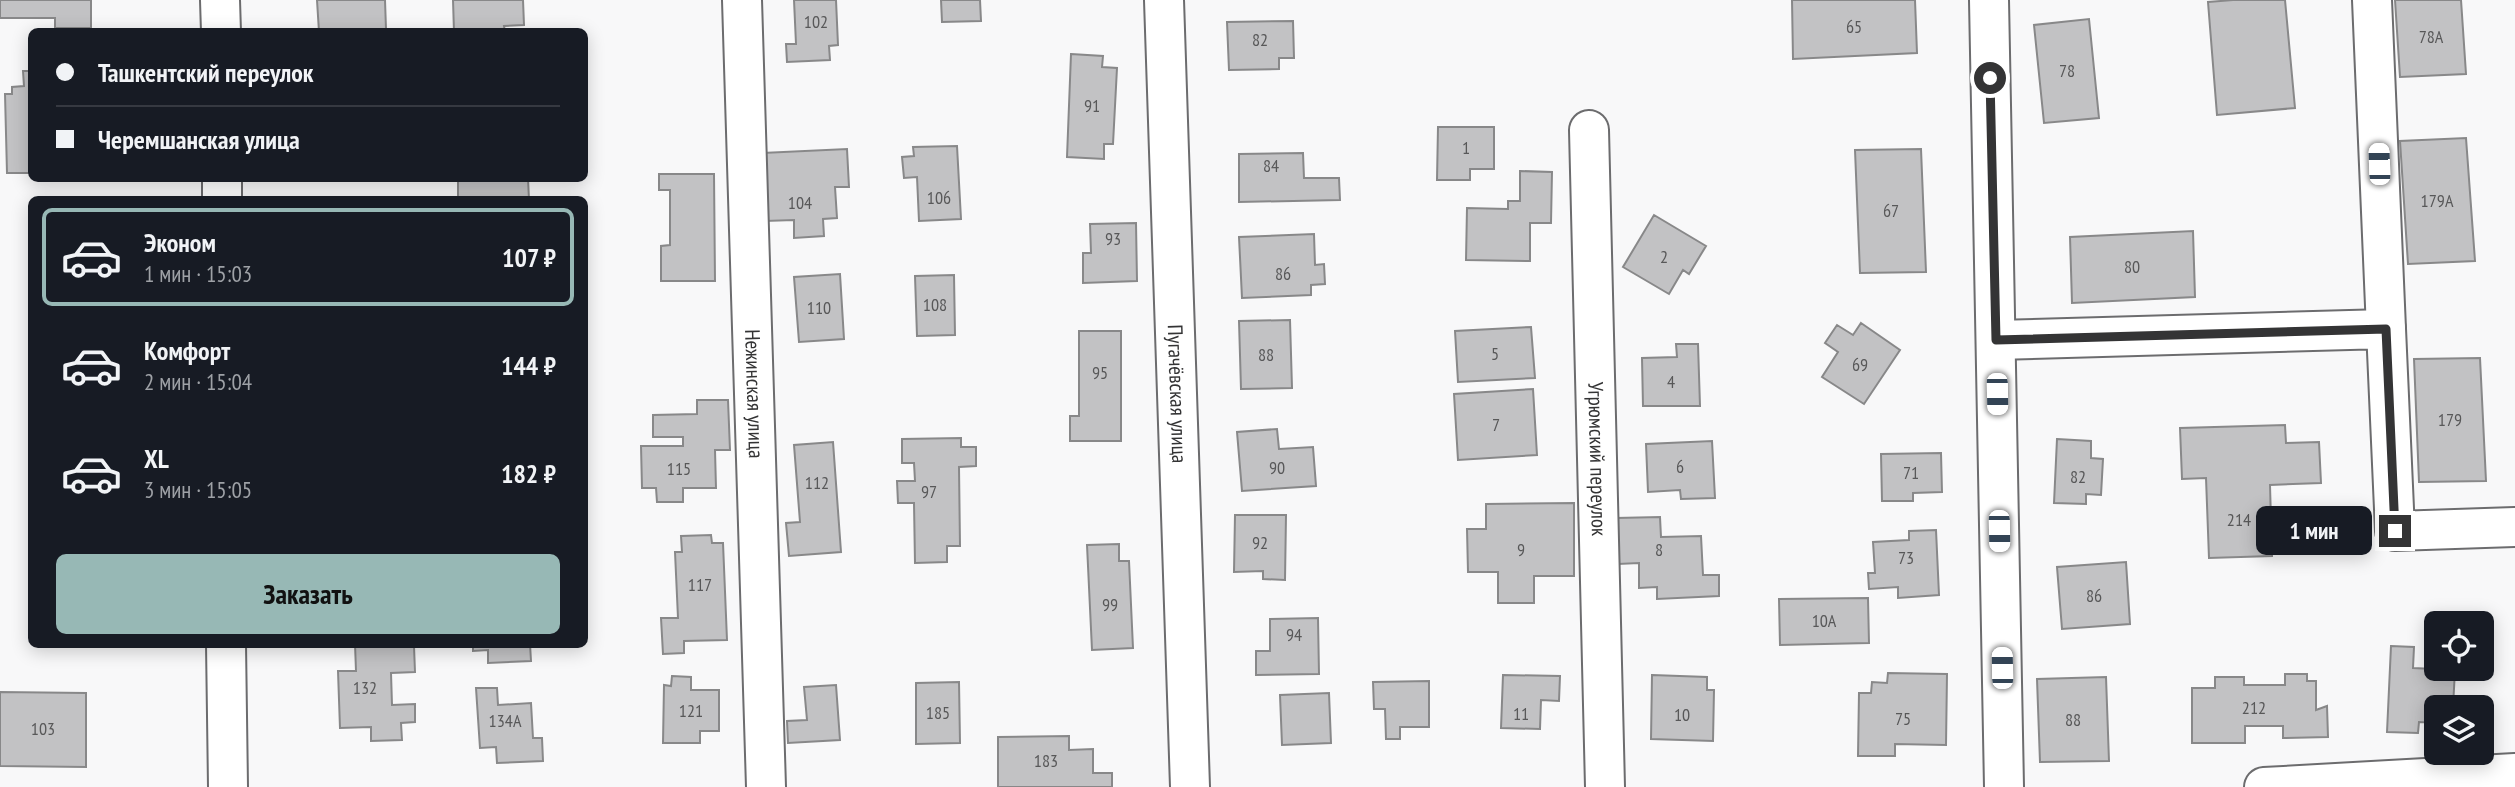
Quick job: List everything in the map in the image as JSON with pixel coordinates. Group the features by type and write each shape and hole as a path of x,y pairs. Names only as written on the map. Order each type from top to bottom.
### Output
{"street":[{"path":"220,0 220,28"},
{"name":"Нежинская улица","path":"742,0 766,787"},
{"name":"Пугачёвская улица","path":"1164,0 1190,787"},
{"path":"1989,0 2004,782"},
{"path":"2372,0 2395,531 2515,527"},
{"name":"Угрюмский переулок","path":"1589,130 1605,787"},
{"path":"1996,340 2386,329"},
{"path":"226,648 228,787"},
{"path":"2264,787 2515,773"}],"building":[{"path":"0,0 91,0 91,28 55,28 55,18 0,18"},
{"path":"317,0 385,0 386,28 319,28"},
{"path":"453,0 523,0 524,25 504,28 454,28"},
{"path":"794,0 836,0 838,45 829,46 830,60 787,62 786,44 796,44"},
{"path":"941,0 980,0 981,21 942,22"},
{"path":"1792,0 1915,0 1917,53 1793,59"},
{"path":"2285,0 2295,108 2217,115 2208,2"},
{"path":"2395,0 2461,0 2466,74 2400,77"},
{"path":"2089,19 2099,118 2044,123 2034,25"},
{"path":"1293,21 1294,58 1279,58 1279,69 1229,70 1227,22"},
{"path":"1071,54 1103,56 1102,67 1117,68 1113,144 1104,144 1104,159 1067,157"},
{"path":"23,71 28,71 28,173 7,173 5,94 12,94 12,87 24,86"},
{"path":"1438,127 1494,127 1494,169 1470,169 1470,180 1437,180"},
{"path":"2466,138 2475,261 2408,264 2400,141"},
{"path":"957,146 961,219 919,221 917,177 904,178 902,157 914,156 913,147"},
{"path":"847,149 849,187 835,187 837,218 823,219 824,236 794,238 794,220 765,221 761,153"},
{"path":"1921,149 1926,272 1860,273 1855,150"},
{"path":"1303,153 1304,178 1339,178 1340,200 1239,202 1239,154"},
{"path":"1520,171 1552,172 1551,223 1530,223 1530,261 1466,260 1467,208 1508,209 1508,201 1520,201"},
{"path":"659,174 714,174 715,281 661,281 661,246 670,245 670,190 659,190"},
{"path":"458,182 528,182 529,196 458,196"},
{"path":"1654,215 1706,246 1689,274 1683,270 1669,294 1623,267"},
{"path":"1136,223 1137,281 1083,283 1083,253 1091,253 1090,224"},
{"path":"2193,231 2195,297 2072,303 2070,237"},
{"path":"1314,234 1315,265 1324,264 1325,284 1311,285 1311,295 1242,298 1239,237"},
{"path":"840,274 844,339 799,342 794,277"},
{"path":"954,275 955,335 917,336 915,276"},
{"path":"1290,320 1292,388 1241,389 1239,321"},
{"path":"1861,323 1900,350 1864,404 1822,377 1838,352 1825,343 1837,325 1853,335"},
{"path":"1531,327 1535,378 1458,382 1455,331"},
{"path":"1079,331 1121,331 1121,441 1070,441 1070,416 1079,416"},
{"path":"1676,344 1698,344 1700,406 1643,406 1642,358 1677,357"},
{"path":"2480,358 2486,481 2419,482 2414,359"},
{"path":"1533,389 1537,455 1458,460 1454,394"},
{"path":"697,400 728,400 730,450 715,450 716,488 683,488 683,502 657,502 656,488 642,488 641,446 683,446 683,437 653,437 653,415 697,414"},
{"path":"2285,425 2286,443 2319,442 2321,483 2270,485 2272,556 2209,558 2206,478 2182,479 2180,428"},
{"path":"1277,429 1279,449 1313,447 1316,486 1242,491 1237,432"},
{"path":"961,438 961,447 976,447 976,466 959,467 960,546 947,546 947,562 915,563 914,503 898,503 897,481 915,481 914,463 902,463 902,439"},
{"path":"2057,439 2091,441 2091,458 2103,459 2101,495 2086,494 2086,504 2054,503"},
{"path":"1712,441 1715,498 1681,499 1680,490 1648,492 1646,444"},
{"path":"833,442 841,552 789,556 786,523 800,522 794,445"},
{"path":"1941,453 1942,492 1913,493 1913,501 1882,501 1881,454"},
{"path":"1574,503 1574,576 1534,576 1534,603 1498,603 1498,572 1468,572 1467,529 1486,529 1486,504"},
{"path":"1235,515 1286,515 1285,580 1263,579 1263,571 1234,572"},
{"path":"1660,517 1661,537 1701,536 1703,575 1719,575 1719,596 1657,599 1657,587 1639,588 1639,563 1618,564 1616,518"},
{"path":"1936,530 1939,595 1898,598 1898,587 1869,589 1868,573 1875,573 1873,542 1909,540 1909,531"},
{"path":"711,535 712,543 723,543 727,640 684,641 684,653 663,654 661,618 678,618 675,552 682,552 681,536"},
{"path":"1119,544 1119,561 1129,561 1133,648 1092,650 1087,545"},
{"path":"2126,562 2130,624 2062,629 2057,567"},
{"path":"1868,598 1869,643 1780,645 1779,599"},
{"path":"1318,618 1319,674 1256,675 1256,651 1270,651 1270,619"},
{"path":"2391,646 2414,647 2413,668 2424,669 2424,681 2454,681 2454,695 2424,695 2424,722 2419,722 2418,733 2387,732"},
{"path":"355,648 414,648 415,672 391,673 392,705 415,704 415,722 401,723 402,740 371,741 371,727 340,728 338,671 356,671"},
{"path":"473,648 530,648 531,661 488,663 488,650 473,651"},
{"path":"1888,673 1947,674 1946,745 1895,744 1895,756 1858,756 1859,693 1871,693 1872,682 1887,683"},
{"path":"2285,674 2307,674 2307,681 2316,681 2316,710 2327,706 2328,737 2283,738 2283,726 2245,726 2245,743 2192,743 2192,688 2215,688 2215,677 2244,677 2244,685 2285,685"},
{"path":"1503,675 1560,676 1559,701 1541,700 1540,729 1501,728"},
{"path":"1652,675 1707,677 1707,690 1714,690 1713,741 1651,739"},
{"path":"672,676 691,677 691,690 719,690 719,731 700,731 700,743 663,743 664,685 671,686"},
{"path":"2106,677 2109,761 2040,762 2037,679"},
{"path":"1429,681 1429,727 1400,727 1400,739 1386,739 1385,709 1374,709 1373,682"},
{"path":"959,682 960,743 916,744 916,683"},
{"path":"836,685 840,740 788,743 787,721 807,720 804,687"},
{"path":"476,688 497,688 498,705 531,703 533,738 542,738 543,761 497,763 496,747 480,748"},
{"path":"0,692 86,693 86,767 0,766"},
{"path":"1329,693 1331,743 1282,745 1280,695"},
{"path":"1069,736 1069,750 1093,749 1093,773 1112,773 1112,787 998,787 998,737"}],"route":[{"path":"1990,78 1996,340 2386,329 2395,531"}]}
